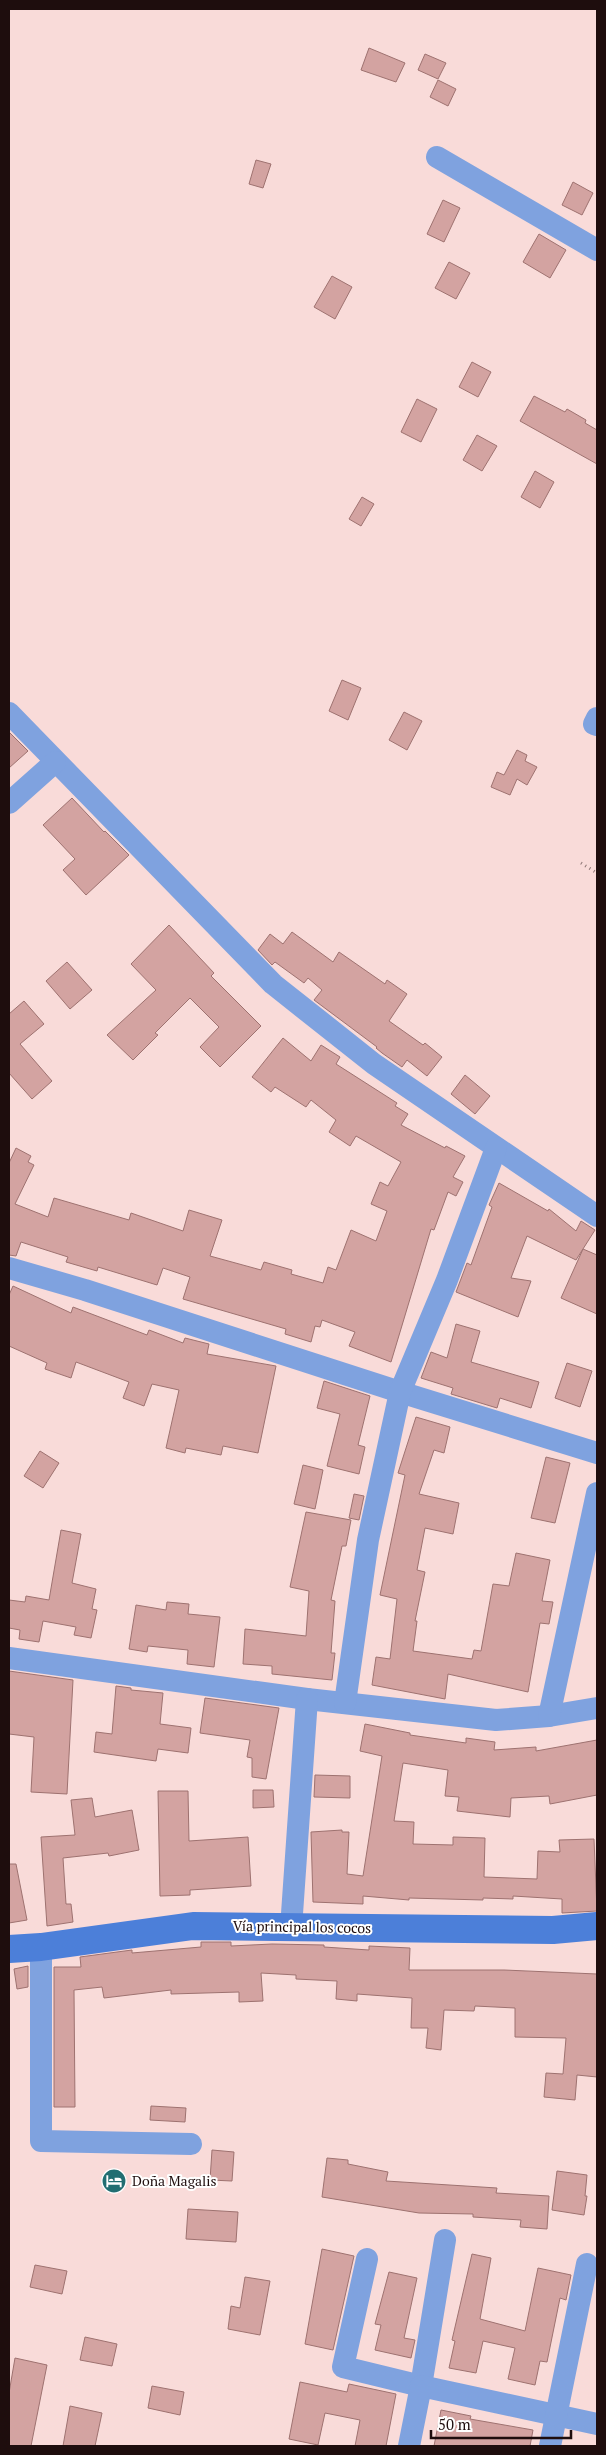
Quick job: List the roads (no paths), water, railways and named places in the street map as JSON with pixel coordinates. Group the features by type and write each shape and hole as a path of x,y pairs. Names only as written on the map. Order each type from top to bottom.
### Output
{"street":[{"path":"436,157 597,250"},
{"path":"9,713 273,984 374,1064 597,1216"},
{"path":"597,718 594,724 597,725"},
{"path":"9,803 55,762"},
{"path":"345,1703 368,1540 400,1392 448,1280 496,1148"},
{"path":"9,1268 85,1290 400,1392 597,1453"},
{"path":"549,1716 597,1493"},
{"path":"9,1658 307,1699 496,1720 549,1716 597,1708"},
{"path":"291,1928 307,1699"},
{"name":"Vía principal los cocos","path":"9,1949 41,1947 193,1926 553,1930 597,1926"},
{"path":"41,1947 41,2142 191,2144"},
{"path":"409,2446 445,2240"},
{"path":"367,2259 343,2367 597,2424"},
{"path":"550,2446 587,2264"}],"place":[{"name":"Doña Magalis","path":"114,2181"}]}
